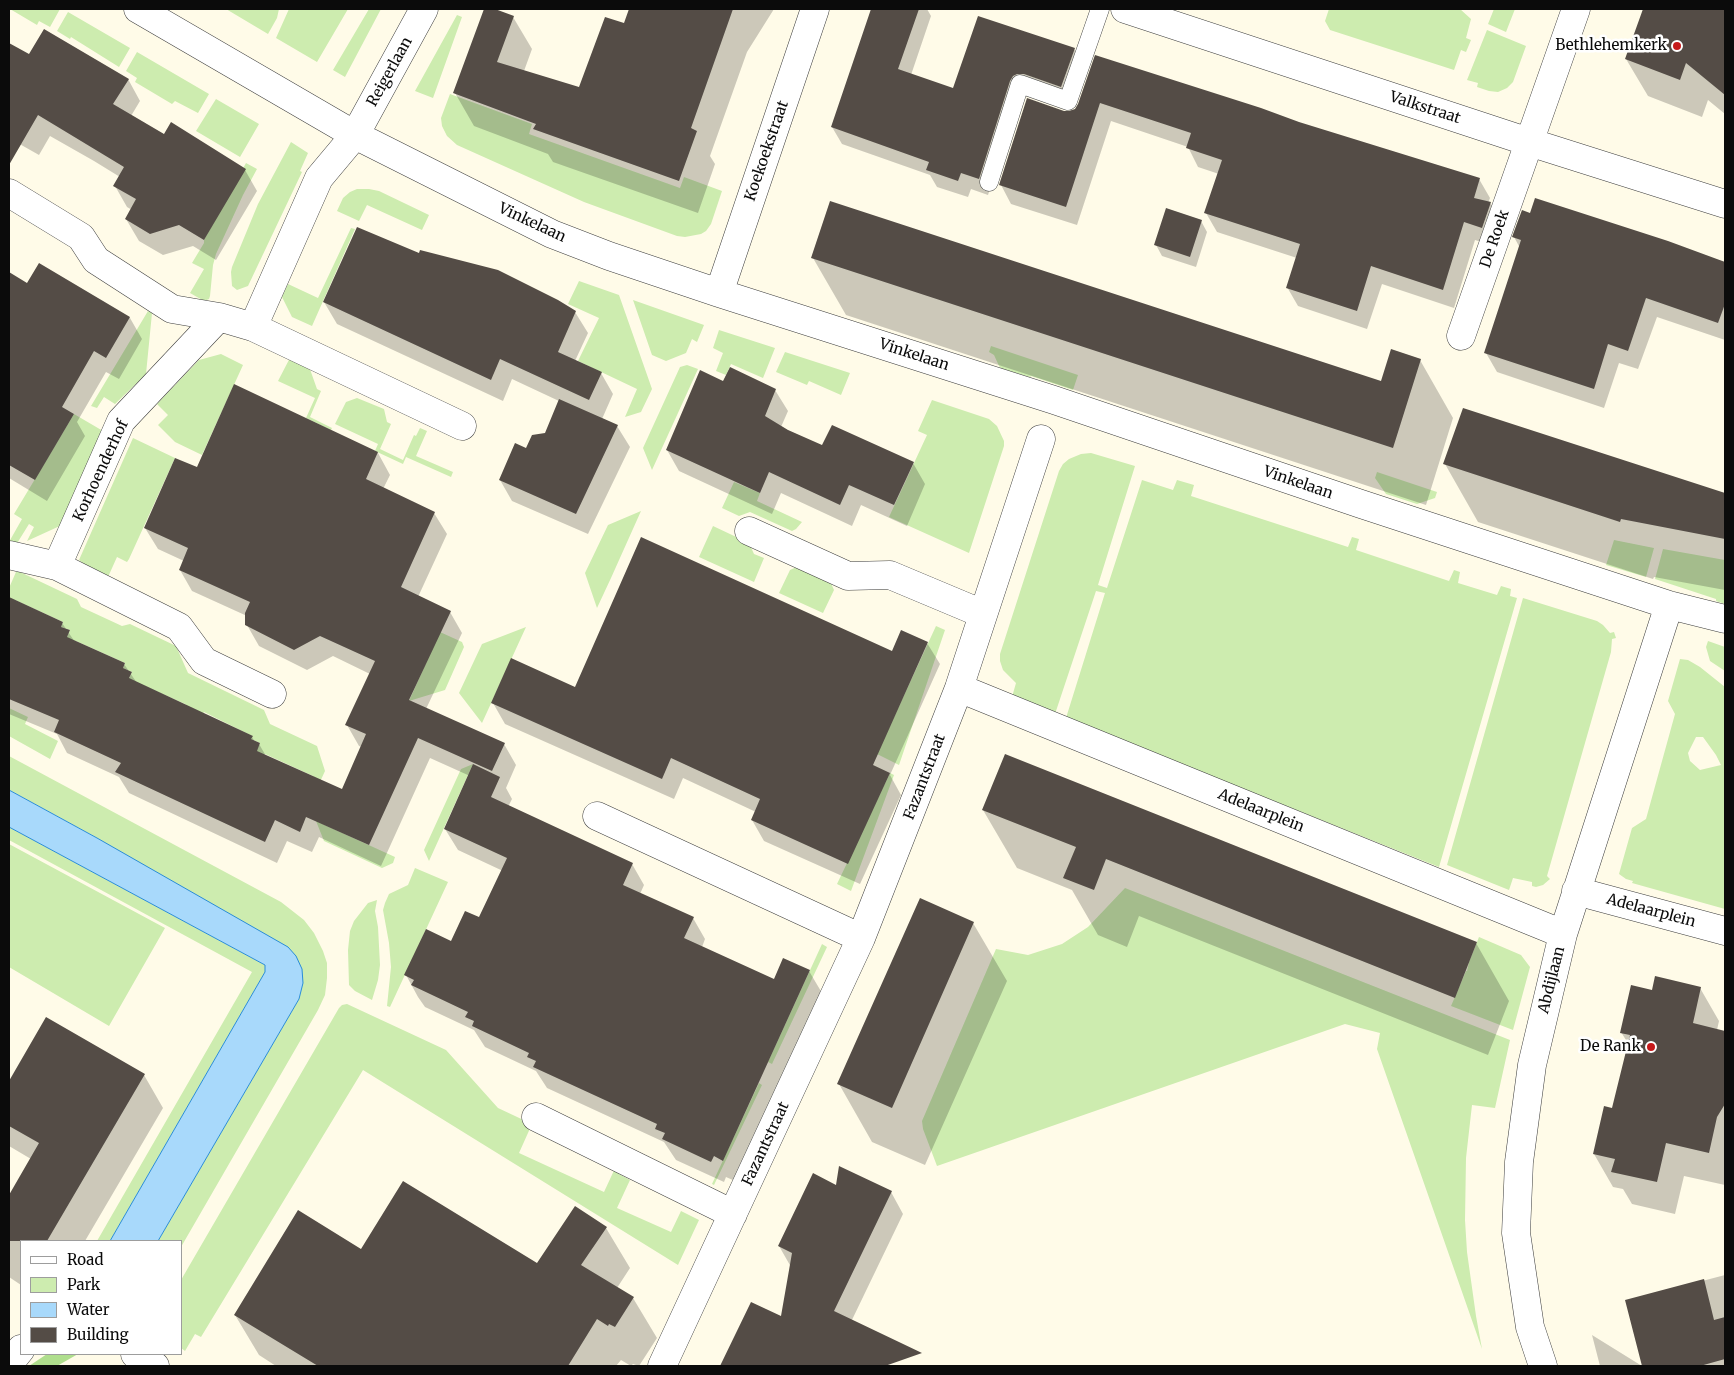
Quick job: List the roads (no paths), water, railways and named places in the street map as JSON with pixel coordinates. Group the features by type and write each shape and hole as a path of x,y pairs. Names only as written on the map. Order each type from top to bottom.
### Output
{"street":[{"name":"Vinkelaan","path":"138,9 355,135 552,234 609,256 1054,400 1361,504 1669,605 1725,619"},
{"name":"Reigerlaan","path":"355,135 424,9"},
{"name":"Koekoekstraat","path":"719,293 815,9"},
{"name":"Valkstraat","path":"1125,9 1529,142 1725,204"},
{"name":"De Roek","path":"1461,336 1576,9"},
{"path":"253,327 319,178 355,135"},
{"path":"9,193 80,236 96,260 172,308 253,327 462,426"},
{"name":"Korhoenderhof","path":"57,566 121,421 219,318"},
{"name":"Fazantstraat","path":"662,1366 862,938 959,688 1041,439"},
{"path":"748,531 848,576 890,575 983,614"},
{"path":"9,554 57,566 179,627 204,661 272,694"},
{"name":"Abdijlaan","path":"1543,1366 1530,1327 1516,1233 1519,1162 1533,1059 1563,934 1669,605"},
{"name":"Adelaarplein","path":"959,688 1563,934"},
{"path":"597,816 862,938"},
{"name":"Adelaarplein","path":"1576,891 1725,931"},
{"path":"536,1117 733,1214"},
{"path":"9,1364 20,1351"},
{"path":"137,1355 155,1366"}],"lane":[{"path":"989,182 1020,84 1068,101 1100,9"}],"water":[{"path":"9,790 288,947 296,956 302,969 303,983 299,999 159,1240 111,1240 265,972 265,965 9,827"}],"place":[{"name":"Bethlehemkerk","path":"1677,46"},
{"name":"De Rank","path":"1651,1047"}]}
